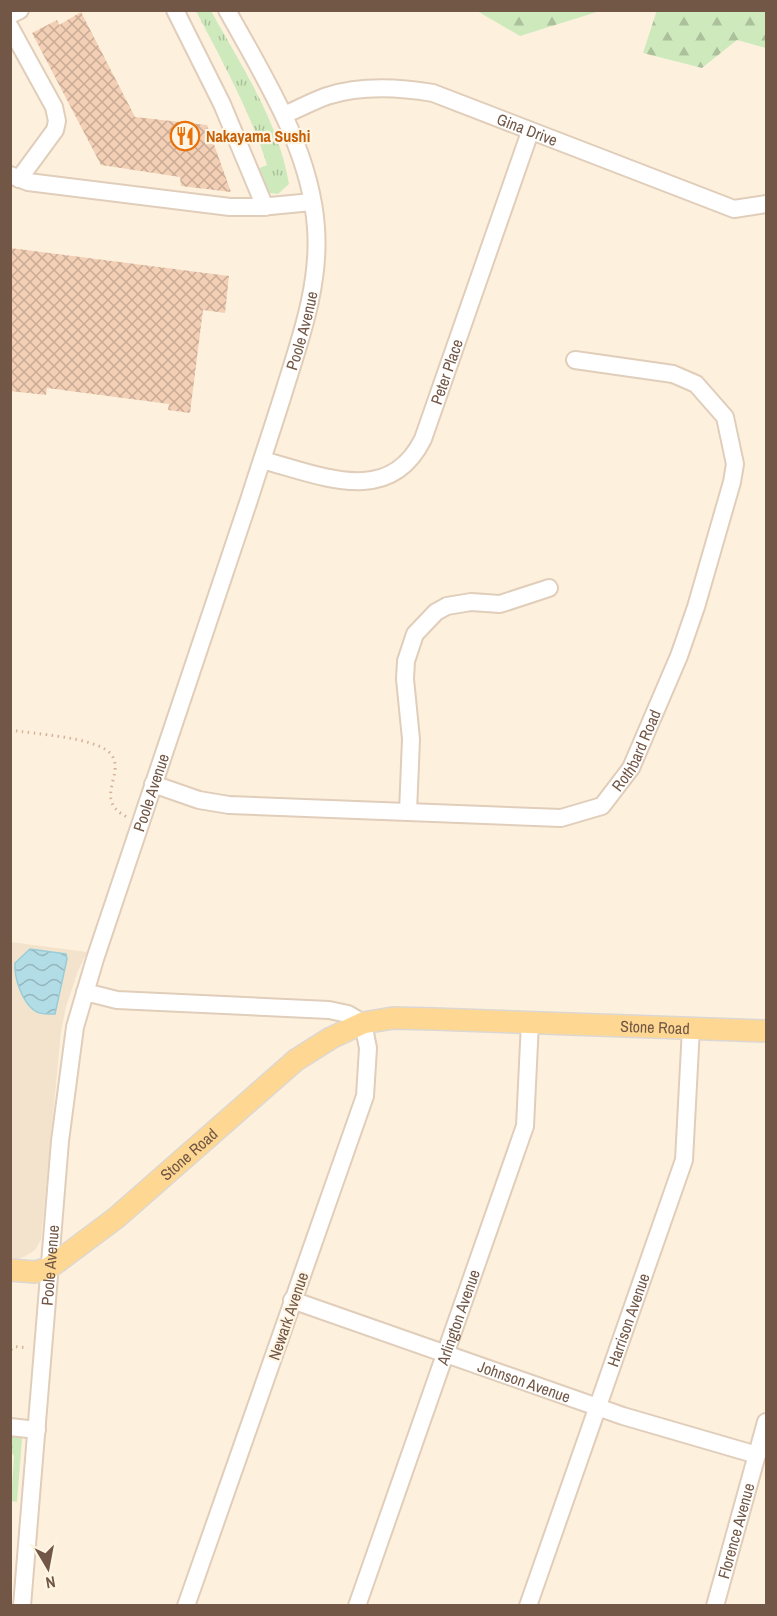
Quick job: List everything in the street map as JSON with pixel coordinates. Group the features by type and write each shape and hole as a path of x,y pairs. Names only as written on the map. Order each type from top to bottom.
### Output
{"main road":[{"name":"Stone Road","path":"49,1268 116,1218 296,1060 331,1038 363,1023 393,1018 766,1031"},
{"path":"10,1270 35,1272 49,1268"}],"street":[{"path":"10,15 20,10"},
{"path":"175,10 222,104 265,207"},
{"name":"Poole Avenue","path":"22,1605 49,1268 71,1049 94,959 262,460 309,307 316,272 318,253 312,202 299,155 284,115 227,10"},
{"path":"10,27 54,107 57,121 54,130 15,177 39,184 230,207 265,207 312,202"},
{"name":"Gina Drive","path":"284,115 328,96 365,89 398,87 433,93 734,209 766,204"},
{"name":"Peter Place","path":"262,460 347,482 366,482 397,472 407,463 423,439 530,132"},
{"name":"Rothbard Road","path":"153,784 199,800 229,805 561,818 602,806 631,768 679,657 696,608 732,482 735,464 725,417 696,384 681,376 575,360"},
{"path":"408,812 411,740 405,679 406,661 415,634 436,612 447,606 471,602 500,604 549,588"},
{"path":"86,992 117,1000 329,1010 348,1014 363,1023"},
{"name":"Newark Avenue","path":"186,1605 365,1096 368,1048 363,1023"},
{"name":"Arlington Avenue","path":"357,1605 525,1126 530,1023"},
{"name":"Harrison Avenue","path":"528,1605 684,1160 691,1028"},
{"name":"Johnson Avenue","path":"292,1300 597,1407 757,1455"},
{"name":"Florence Avenue","path":"715,1605 766,1422"},
{"path":"10,1427 37,1430"}],"path":[{"path":"10,730 83,741 103,748 112,755 115,765 109,792 114,808 140,823"},
{"path":"10,1356 11,1346 30,1348"}],"shaded area":[{"path":"11,942 87,952 66,1007 61,1032 41,1240 35,1250 14,1260 11,1259"}],"green space":[{"path":"657,10 766,11 766,48 737,40 702,68 643,53"},
{"path":"196,11 211,11 268,116 277,138 289,184 278,194 269,193 263,186 257,169 267,165 260,145 235,86"},
{"path":"477,11 600,11 520,36"},
{"path":"10,1436 21,1436 22,1439 17,1502 11,1501 14,1456 11,1452"}],"water":[{"path":"30,949 66,954 67,959 55,1014 42,1014 35,1011 26,1002 20,989 15,963"}],"building":[{"path":"81,12 135,117 207,125 231,192 181,186 180,177 101,165 32,33 57,20 59,25"},
{"path":"10,248 229,276 225,313 203,310 190,413 168,410 169,404 47,388 46,395 10,391"}],"place":[{"name":"Nakayama Sushi","path":"185,136"}]}
